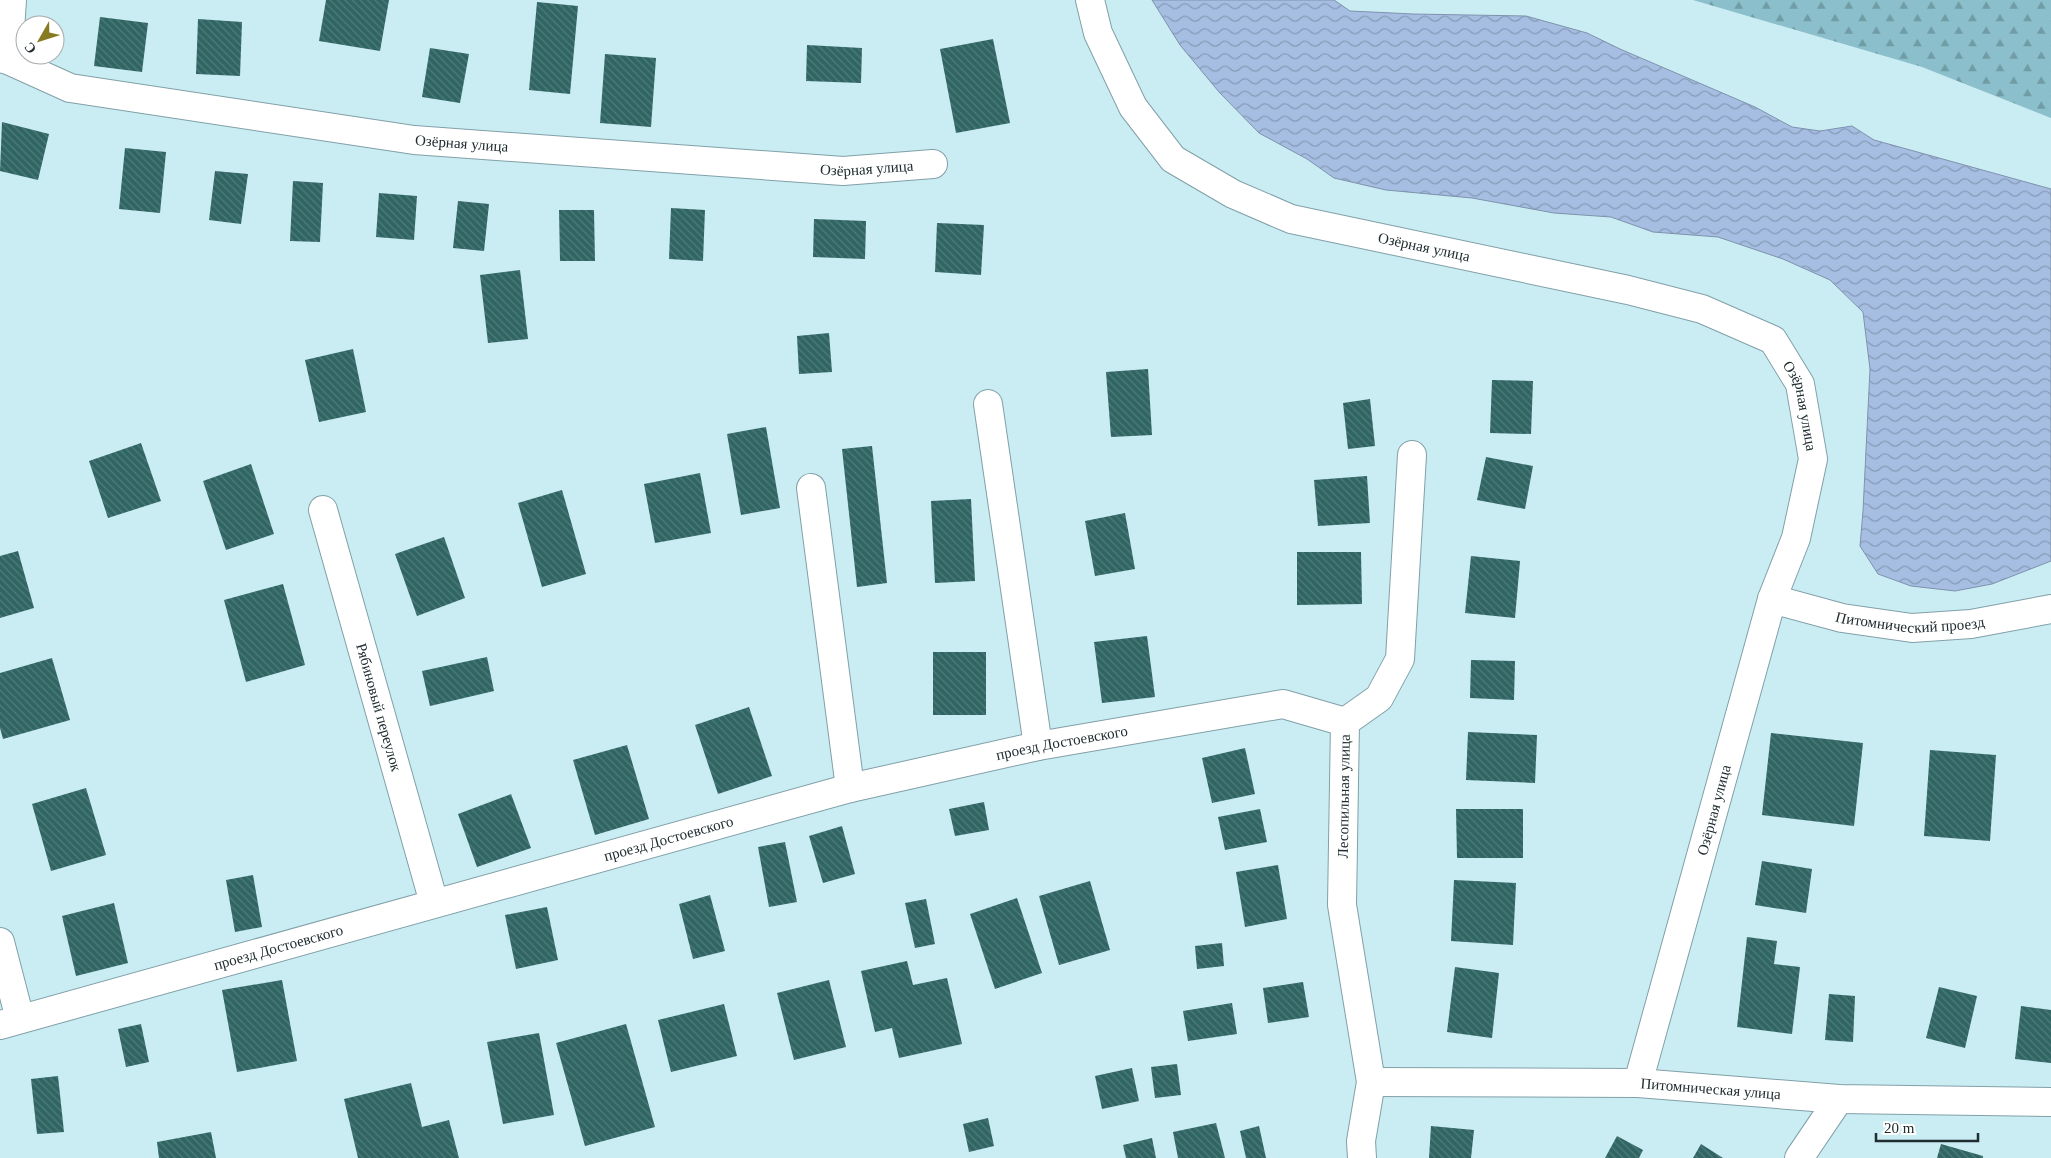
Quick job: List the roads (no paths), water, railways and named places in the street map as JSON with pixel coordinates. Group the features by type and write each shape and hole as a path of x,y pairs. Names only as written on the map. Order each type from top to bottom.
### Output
{"street":[{"path":"4,59 12,0"},
{"name":"Озёрная улица","path":"1090,0 1098,32 1133,107 1173,159 1233,194 1291,219 1628,290 1702,309 1773,340 1800,384 1813,459 1796,538 1772,599 1638,1083"},
{"name":"Озёрная улица","path":"4,59 70,88 414,140 843,171 932,164"},
{"path":"988,404 1038,746"},
{"name":"Лесопильная улица","path":"1358,1152 1371,1082 1342,905 1344,722 1379,698 1400,659 1412,455"},
{"path":"811,488 850,788"},
{"name":"Рябиновый переулок","path":"323,510 434,904"},
{"name":"Питомнический проезд","path":"1772,599 1842,618 1912,628 1971,624 2051,609"},
{"name":"проезд Достоевского","path":"10,1022 850,788 1038,746 1283,704 1344,722"},
{"path":"0,942 10,1022"},
{"name":"Питомническая улица","path":"1371,1082 1638,1083 1838,1099 2051,1102"},
{"path":"1799,1158 1838,1099"}],"water":[{"path":"1152,0 1334,0 1350,11 1526,16 1587,33 1755,107 1792,127 1820,131 1852,126 1874,140 2051,189 2051,561 1992,584 1955,591 1911,586 1878,574 1860,546 1870,369 1863,312 1830,280 1783,259 1718,237 1653,232 1611,217 1554,213 1472,198 1386,190 1334,178 1307,159 1259,133 1219,92 1180,45"}]}
